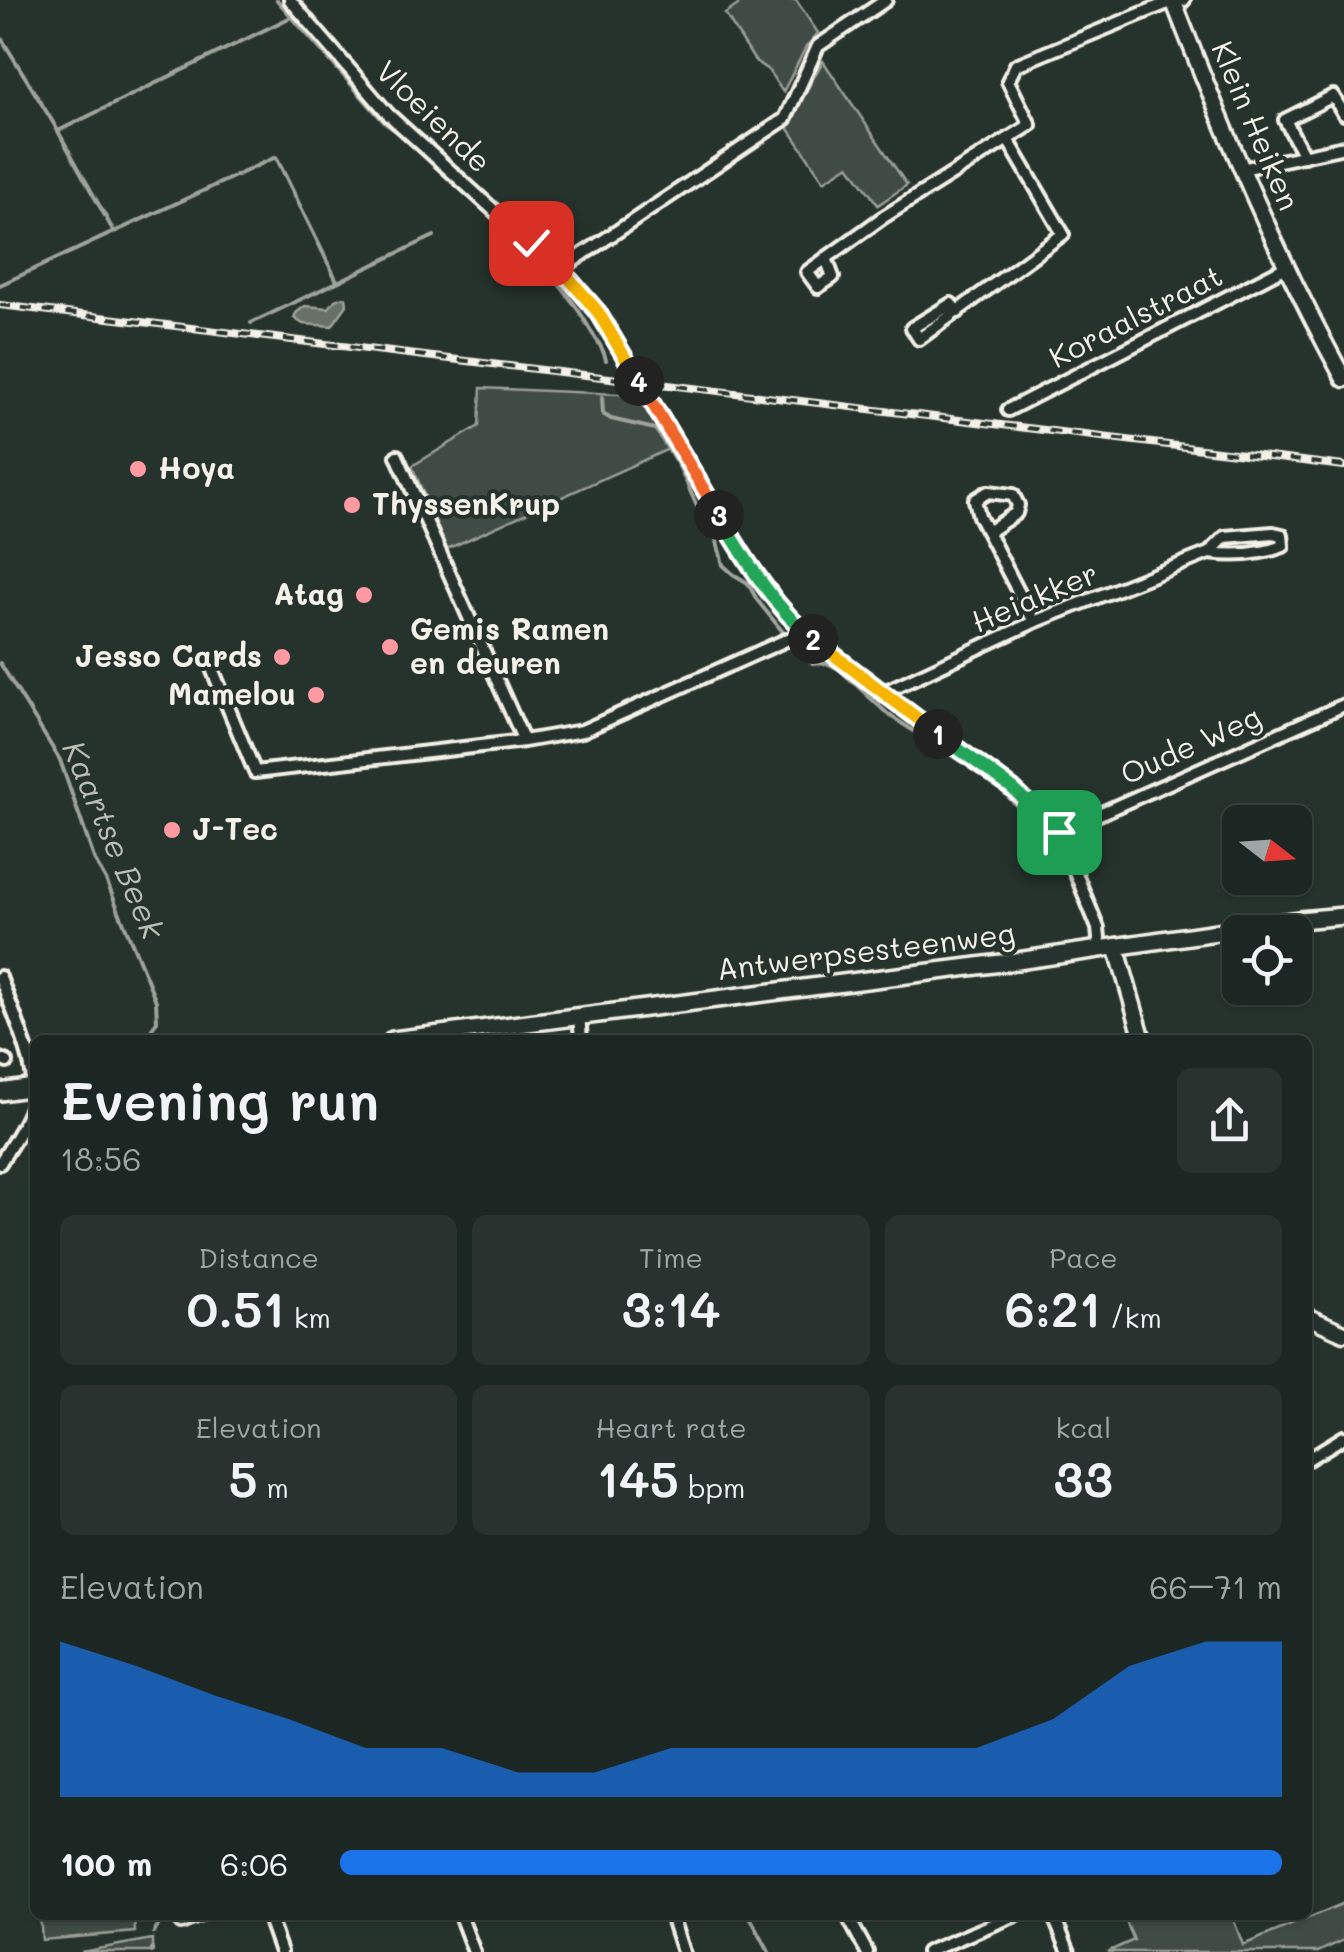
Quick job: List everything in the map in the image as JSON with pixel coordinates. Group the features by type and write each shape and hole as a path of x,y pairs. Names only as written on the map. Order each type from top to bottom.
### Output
{"main road":[{"name":"Antwerpsesteenweg","path":"431,1035 1344,916"},
{"path":"0,1092 30,1088"}],"street":[{"name":"Vloeiende","path":"290,0 390,114 561,269 598,312 743,554 804,632 1012,788 1059,832 1108,947"},
{"path":"561,269 785,119 818,46 886,0"},
{"path":"826,258 1030,125 1008,81 1016,65 1177,1"},
{"name":"Klein Heiken","path":"1177,1 1242,169 1286,268 1344,379"},
{"path":"1304,156 1285,120 1332,96 1344,114"},
{"path":"958,312 1062,234 1008,140"},
{"path":"1242,169 1340,149 1344,160"},
{"name":"Koraalstraat","path":"1008,410 1286,268"},
{"path":"397,456 524,741"},
{"path":"988,532 1016,513 1018,505 1013,495 988,492 975,500 979,516 1034,622"},
{"name":"Heiakker","path":"882,693 1034,622 1209,553 1225,538 1282,534 1283,546 1274,550 1230,556 1209,553"},
{"path":"213,671 254,772 582,731 804,632"},
{"name":"Oude Weg","path":"1059,832 1344,705"},
{"path":"1108,947 1142,1035"},
{"path":"0,977 30,1062"},
{"path":"579,1015 581,1035"},
{"path":"1,1162 30,1108"},
{"path":"1312,1320 1344,1333"},
{"path":"1312,1457 1344,1437"},
{"path":"181,1923 188,1920"},
{"path":"270,1920 281,1952"},
{"path":"462,1920 474,1952"},
{"path":"672,1920 682,1952"},
{"path":"850,1920 866,1952"},
{"path":"927,1952 1004,1920"},
{"path":"1055,1920 1069,1952"}],"shaded area":[{"path":"745,0 796,0 818,33 806,47 783,92 768,70 755,61 725,14"},
{"path":"823,61 907,185 878,205 849,165 824,181 787,126"},
{"path":"343,297 347,305 332,326 303,324 294,318 305,306 329,308"},
{"path":"481,388 641,395 673,447 447,549 412,466 479,426"},
{"path":"1344,1903 1344,1940 1318,1952 1107,1952 1134,1940 1125,1920 1234,1920 1243,1945 1303,1920 1312,1920 1312,1916"},
{"path":"40,1920 134,1920 135,1932 42,1940"},
{"path":"152,1939 152,1952 81,1952"}],"waterway":[{"name":"Vloeiende","path":"277,0 385,123 413,143"},
{"path":"58,131 291,17"},
{"path":"0,36 114,232"},
{"path":"0,285 276,157 337,281"},
{"name":"Vloeiende","path":"497,220 569,296 606,360"},
{"path":"251,323 434,236"},
{"name":"Vloeiende","path":"602,397 603,414 611,419 655,429 680,468 700,513 714,530 723,565 748,583 783,632"},
{"name":"Vloeiende","path":"795,645 812,663 839,669 889,715 962,762"},
{"name":"Kaartse Beek","path":"0,663 60,760 95,861 156,1001 157,1021 148,1035"},
{"name":"Vloeiende","path":"970,768 998,786 1028,818"},
{"name":"Kaartse Beek","path":"154,1933 161,1920"},
{"path":"752,1920 769,1952"}],"railway":[{"path":"0,305 1344,466"}],"place":[{"name":"Hoya","path":"138,469"},
{"name":"ThyssenKrup","path":"352,505"},
{"name":"Atag","path":"364,595"},
{"name":"Gemis Ramen en deuren","path":"390,647"},
{"name":"Jesso Cards","path":"282,657"},
{"name":"Mamelou","path":"316,695"},
{"name":"J-Tec","path":"172,830"}],"route":[{"path":"531,243 561,269 598,312 743,554 778,603 804,632 1012,788 1059,832"}]}
